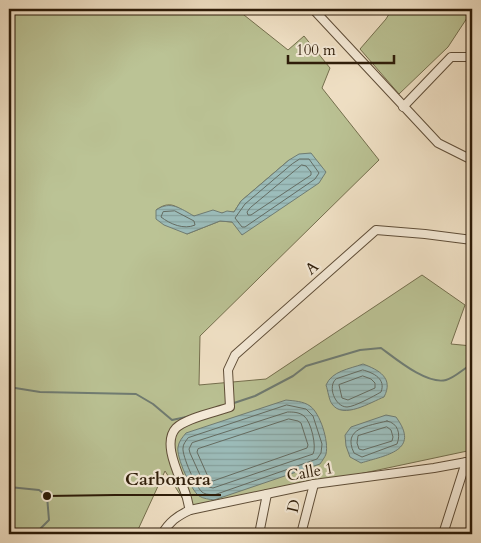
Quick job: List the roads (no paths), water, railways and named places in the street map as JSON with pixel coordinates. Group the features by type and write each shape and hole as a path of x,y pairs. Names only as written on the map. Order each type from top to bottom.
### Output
{"street":[{"path":"312,9 438,143 472,160"},
{"path":"403,107 451,56 472,57"},
{"name":"A","path":"190,510 172,456 170,443 172,435 176,428 185,422 230,408 228,370 235,355 376,230 472,240"},
{"path":"443,534 469,461"},
{"name":"Calle 1","path":"162,534 177,516 190,510 314,484 434,468 469,461"},
{"name":"D","path":"301,534 314,484"},
{"path":"259,534 267,494"}],"water":[{"path":"311,153 326,172 319,183 242,235 232,222 220,221 187,234 164,225 156,219 156,210 166,206 180,208 194,216 213,210 222,213 227,211 234,212 241,201 289,160 299,154"},
{"path":"363,364 379,372 386,380 387,390 384,397 365,406 350,410 337,408 329,398 326,385 332,377 342,371"},
{"path":"286,400 307,404 317,415 325,435 327,448 326,455 320,464 214,500 199,496 192,487 179,458 179,443 186,433"},
{"path":"386,415 396,417 403,428 405,437 403,444 390,454 361,463 350,457 345,435 351,427"}],"waterway":[{"path":"231,404 255,396 293,376 306,366 360,350 381,348 412,370 438,381 449,379 472,366"},
{"path":"9,387 40,392 136,394 153,404 172,420 191,416"},
{"path":"9,487 39,490 47,496 49,520 35,534"}],"place":[{"name":"Carbonera","path":"47,496"}]}
